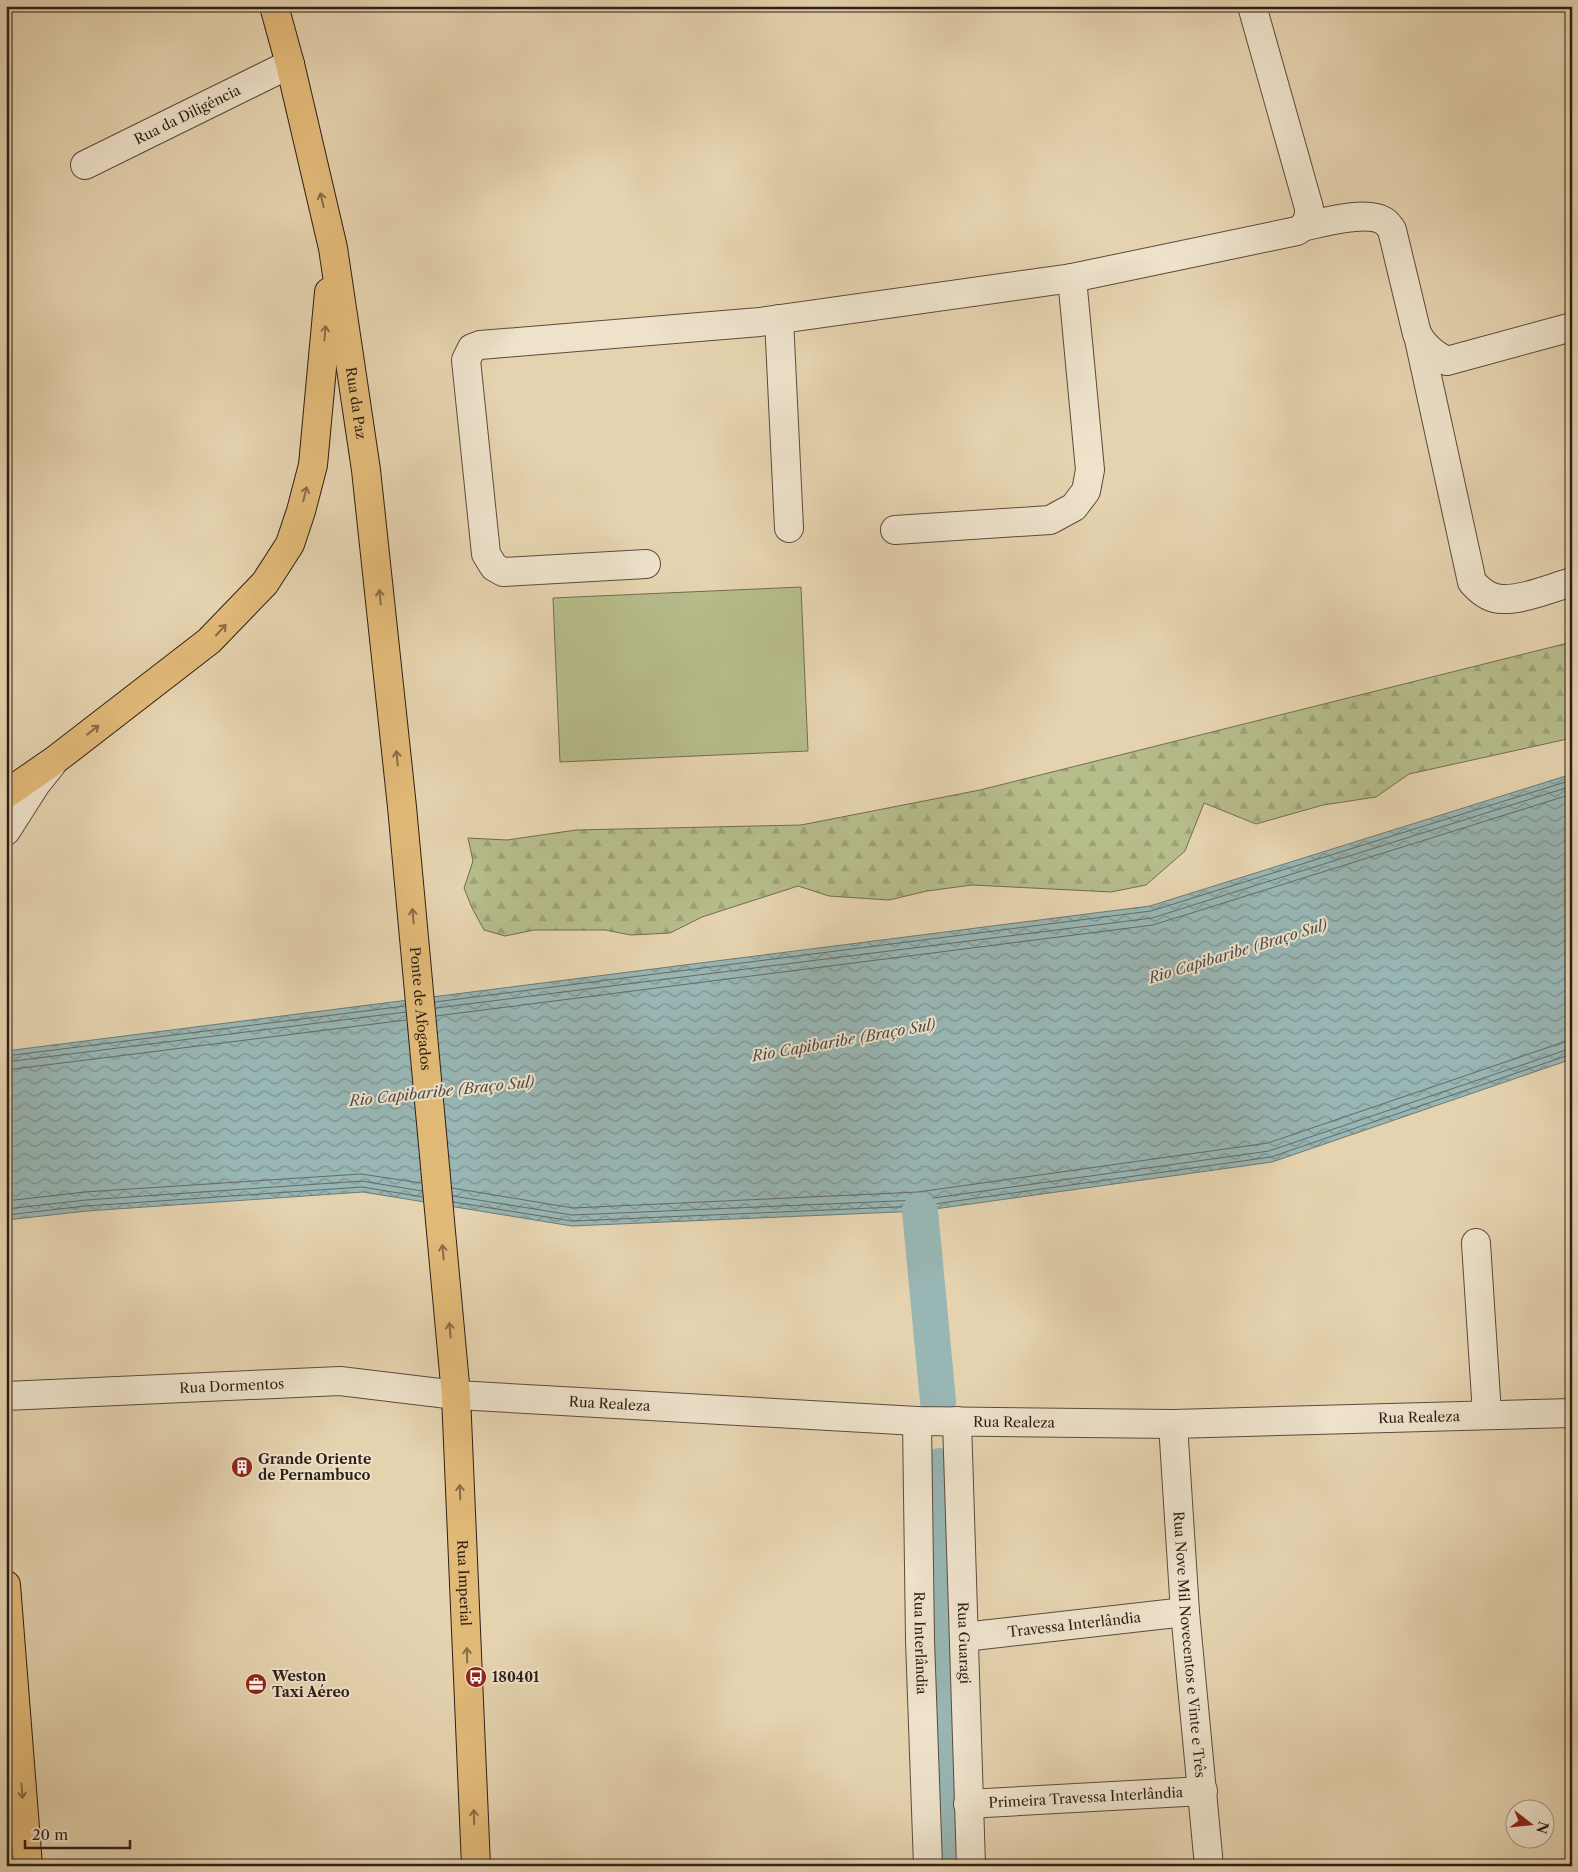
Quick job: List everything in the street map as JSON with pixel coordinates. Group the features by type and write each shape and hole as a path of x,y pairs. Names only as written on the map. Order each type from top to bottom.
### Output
{"highway":[{"name":"Rua da Paz","path":"274,6 290,64 333,248 366,470 402,807"},
{"path":"6,794 55,760 209,642 265,583 290,544 301,512 313,465 333,248"},
{"name":"Ponte de Afogados","path":"402,807 448,1301"},
{"name":"Rua Imperial","path":"448,1301 456,1395 476,1866"},
{"path":"6,1586 28,1866"}],"street":[{"path":"1252,6 1309,208 1306,226"},
{"name":"Rua da Diligência","path":"85,165 290,64"},
{"path":"646,564 503,572 494,567 486,554 466,360 472,348 480,345 779,320 1072,278 1285,234 1306,226 1358,216 1383,221 1392,230 1418,334 1472,582 1481,592 1500,600 1572,582"},
{"path":"895,530 1050,520 1074,508 1086,491 1090,470 1072,278"},
{"path":"779,320 789,528"},
{"path":"1418,334 1424,345 1435,356 1447,361 1572,327"},
{"path":"6,831 36,784 55,760"},
{"path":"1476,1243 1487,1414"},
{"name":"Rua Dormentos","path":"6,1396 340,1382 456,1395"},
{"name":"Rua Realeza","path":"456,1395 917,1421 1173,1424 1572,1413"},
{"name":"Rua Interlândia","path":"917,1421 920,1630 928,1866"},
{"name":"Rua Guaragi","path":"957,1421 971,1866"},
{"name":"Rua Nove Mil Novecentos e Vinte e Três","path":"1173,1424 1185,1612 1203,1791 1208,1866"},
{"name":"Travessa Interlândia","path":"964,1637 1185,1612"},
{"name":"Primeira Travessa Interlândia","path":"968,1804 1203,1791"}],"green space":[{"path":"801,587 808,751 560,762 553,598"},
{"path":"1572,642 1572,738 1409,774 1376,797 1323,805 1256,824 1204,803 1185,851 1146,885 1111,892 972,885 927,891 889,900 829,896 798,886 702,917 670,933 631,935 605,930 534,930 505,936 484,930 464,888 473,861 468,838 507,840 576,830 801,825 980,790"}],"water":[{"name":"Rio Capibaribe (Braço Sul)","path":"1572,774 1572,1059 1272,1162 920,1211 572,1226 363,1192 87,1211 6,1220 6,1051 1150,906"}],"waterway":[{"path":"920,1211 938,1401"},
{"path":"940,1466 953,1866"}],"place":[{"name":"Grande Oriente de Pernambuco","path":"242,1467"},
{"name":"180401","path":"476,1677"},
{"name":"Weston Taxi Aéreo","path":"256,1684"}]}
